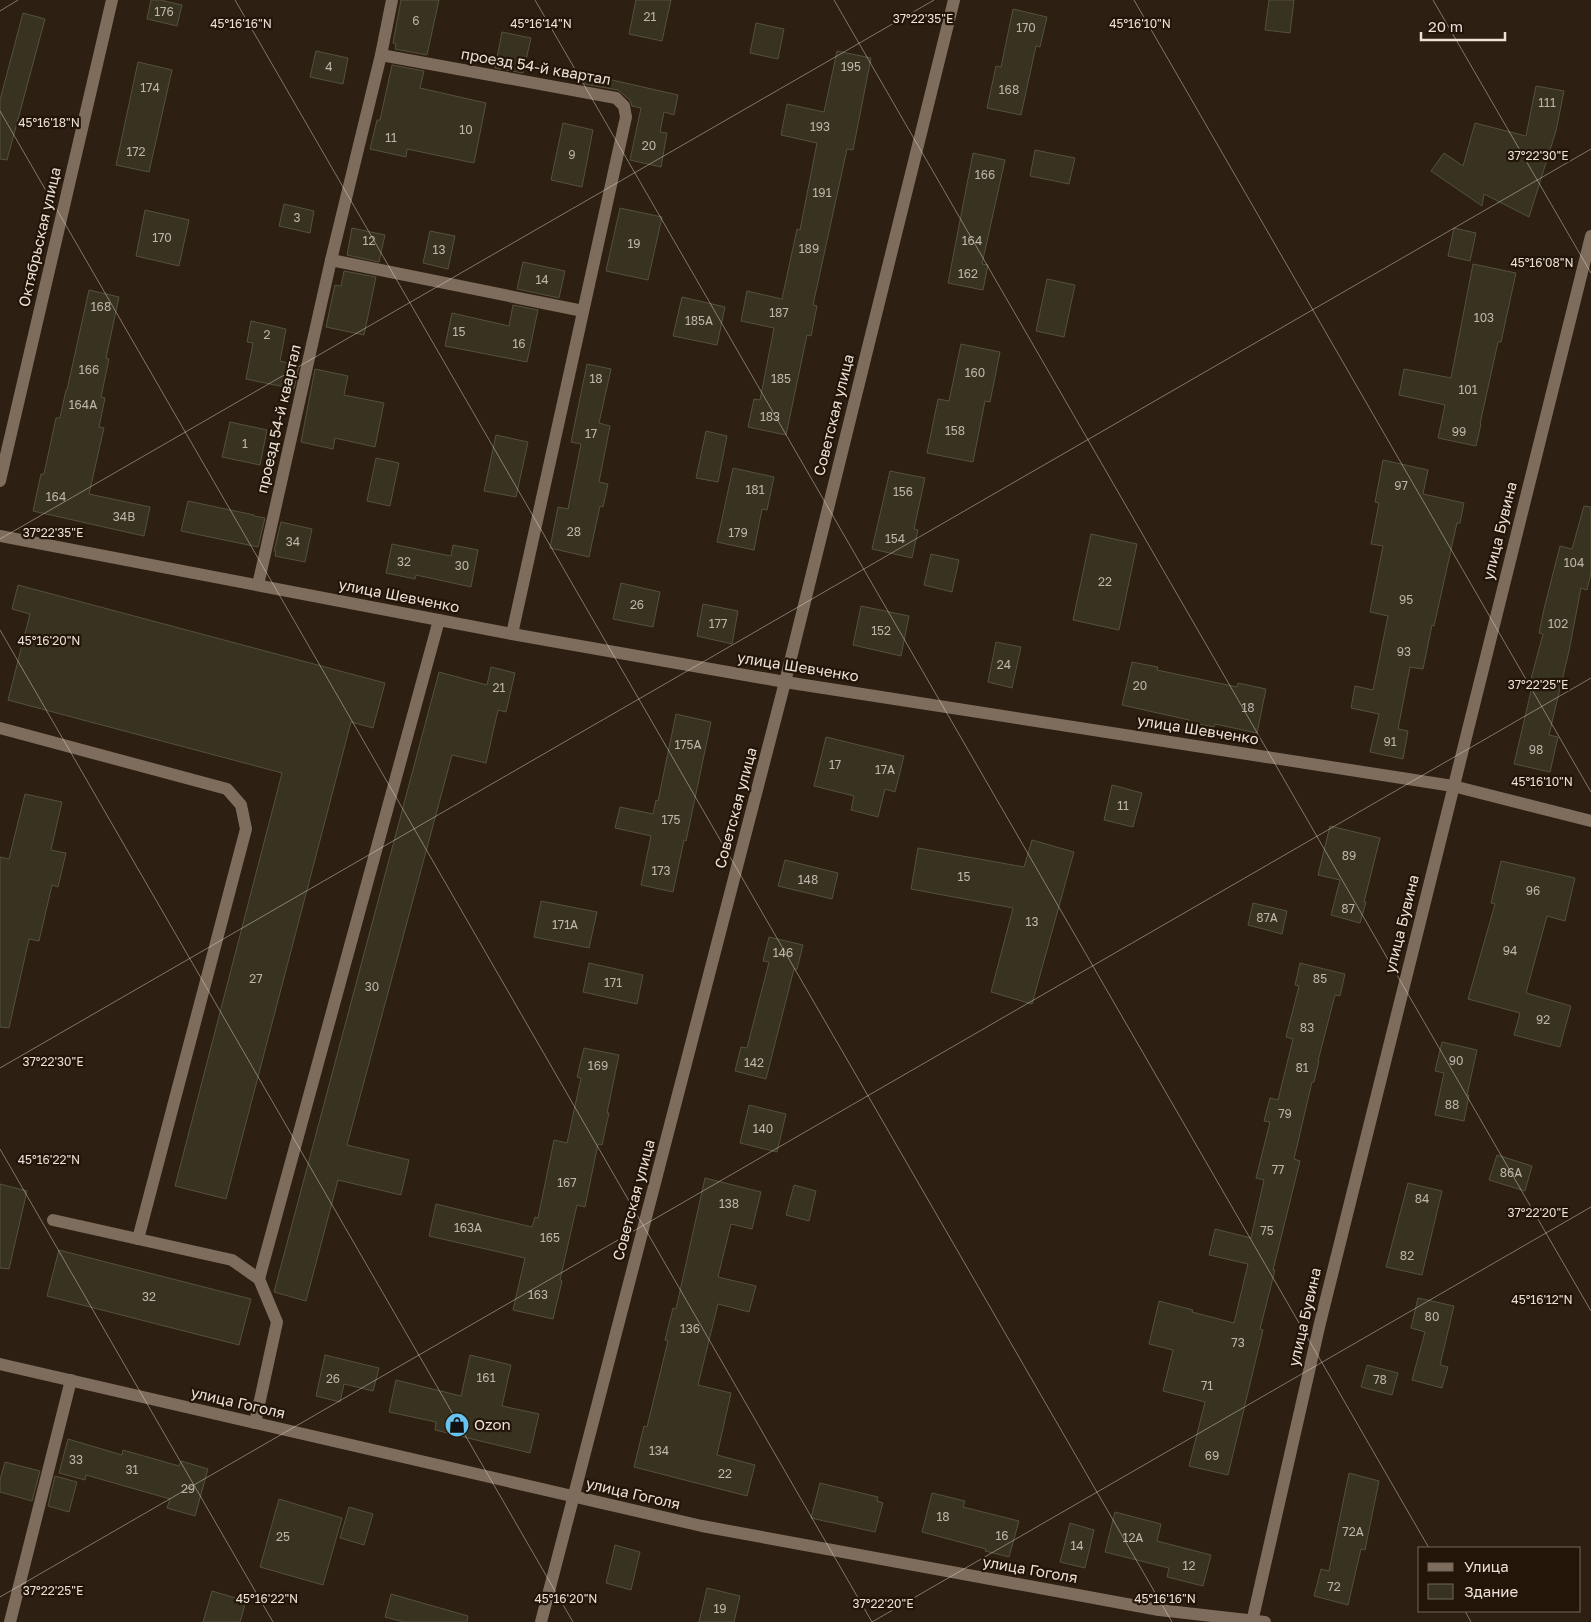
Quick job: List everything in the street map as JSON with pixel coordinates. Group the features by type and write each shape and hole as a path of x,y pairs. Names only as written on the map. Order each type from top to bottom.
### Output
{"street":[{"name":"Октябрьская улица","path":"0,481 112,0"},
{"name":"проезд 54-й квартал","path":"258,585 392,0"},
{"name":"Советская улица","path":"541,1622 785,682 954,0"},
{"name":"проезд 54-й квартал","path":"380,55 616,98 624,106 626,117 512,634"},
{"name":"улица Бувина","path":"1257,1621 1320,1322 1591,236"},
{"path":"331,260 583,311"},
{"name":"улица Шевченко","path":"0,536 512,634 785,682 1453,786 1591,821"},
{"path":"259,1279 439,620"},
{"path":"0,728 227,789 241,805 246,829 138,1239"},
{"path":"53,1220 232,1260 259,1279 278,1322 255,1423"},
{"name":"улица Гоголя","path":"0,1364 702,1526 1159,1610 1257,1621"},
{"path":"10,1622 70,1380"}],"building":[{"path":"151,0 182,5 177,26 147,19"},
{"path":"401,0 439,0 427,55 395,49 396,44 393,43"},
{"path":"636,0 671,0 662,41 629,34"},
{"path":"1269,0 1294,0 1290,33 1265,30"},
{"path":"1013,9 1047,17 1040,47 1036,46 1021,115 987,108 996,66 1001,67"},
{"path":"23,13 45,19 7,160 0,159 0,100"},
{"path":"756,23 784,29 778,59 750,53"},
{"path":"502,32 531,38 523,73 495,68"},
{"path":"316,51 348,58 343,84 310,77"},
{"path":"837,51 871,58 853,150 847,149 813,305 817,306 811,336 807,335 786,435 748,427 754,399 760,400 774,328 741,321 747,291 782,299 797,229 800,230 817,143 781,135 787,104 824,112"},
{"path":"138,62 172,70 149,172 116,165"},
{"path":"392,65 424,71 420,88 486,103 474,163 407,149 406,157 370,149 377,120 380,120"},
{"path":"586,74 678,95 674,115 664,112 660,132 667,133 661,167 630,160 641,108 632,106 630,100 618,90 584,84"},
{"path":"1536,86 1564,91 1556,131 1529,217 1484,194 1482,206 1431,171 1444,153 1463,166 1475,123 1526,136"},
{"path":"563,123 593,130 582,187 551,180"},
{"path":"1035,150 1075,158 1069,184 1030,176"},
{"path":"973,153 1005,160 982,264 988,265 983,290 948,283"},
{"path":"284,204 314,211 310,233 279,226"},
{"path":"620,208 662,217 648,280 606,271"},
{"path":"145,210 189,220 179,266 136,256"},
{"path":"352,228 385,235 379,262 347,255"},
{"path":"1454,228 1476,233 1470,261 1448,256"},
{"path":"430,231 455,236 448,269 423,263"},
{"path":"523,262 565,271 559,298 517,289"},
{"path":"1473,264 1516,273 1501,342 1498,342 1476,446 1438,438 1445,405 1399,395 1404,369 1451,378"},
{"path":"344,271 376,277 364,335 326,327 335,285 341,286"},
{"path":"1047,279 1075,285 1064,337 1036,331"},
{"path":"89,290 119,297 106,358 109,359 101,397 105,398 99,427 104,428 89,494 150,507 144,536 33,511 41,474 44,474 56,418 60,418"},
{"path":"682,297 725,307 717,345 673,336"},
{"path":"513,305 538,310 527,362 445,346 452,313 509,326"},
{"path":"251,321 286,329 280,361 299,366 294,389 246,379 253,343 247,342"},
{"path":"961,344 1000,352 990,402 985,401 973,462 927,453 938,399 949,401"},
{"path":"587,364 611,369 599,423 610,426 599,482 608,484 603,507 600,506 589,557 550,548 558,507 568,509 581,444 571,442"},
{"path":"315,369 348,376 344,395 384,403 375,447 335,438 333,449 301,442"},
{"path":"230,422 267,430 260,465 222,457"},
{"path":"706,431 727,436 718,482 696,478"},
{"path":"496,435 528,442 516,497 484,491"},
{"path":"376,458 399,463 390,506 367,501"},
{"path":"1383,460 1428,470 1423,494 1464,503 1460,523 1457,523 1423,669 1410,667 1398,729 1408,731 1403,759 1370,752 1379,714 1351,708 1355,686 1373,690 1388,616 1370,612 1383,546 1371,544 1379,503 1375,502"},
{"path":"733,468 774,477 767,510 762,509 754,550 717,542"},
{"path":"890,471 925,478 914,529 918,530 912,558 872,549"},
{"path":"188,501 265,518 258,547 181,531"},
{"path":"1584,506 1591,507 1591,573 1587,590 1581,588 1569,651 1549,735 1558,737 1550,772 1514,764 1531,691 1528,690 1543,634 1539,633 1544,609 1560,546 1572,549"},
{"path":"281,522 312,529 305,562 275,556 276,551 274,551"},
{"path":"1091,534 1137,544 1119,630 1073,620"},
{"path":"392,544 451,556 453,545 478,550 471,587 416,575 415,579 386,573"},
{"path":"931,554 959,560 952,592 924,585"},
{"path":"621,583 660,592 653,627 613,619"},
{"path":"18,585 385,683 373,728 351,722 226,1199 175,1186 282,773 8,700 30,614 12,609"},
{"path":"703,604 738,611 732,644 697,636"},
{"path":"861,606 909,616 901,656 853,645"},
{"path":"996,642 1021,647 1012,688 988,682"},
{"path":"1132,662 1158,667 1157,670 1237,687 1238,683 1266,689 1257,733 1215,724 1214,727 1188,722 1189,720 1122,705"},
{"path":"491,667 515,673 506,712 498,710 486,763 452,755 347,1145 409,1160 401,1195 338,1180 306,1301 274,1292 439,672 487,685"},
{"path":"676,714 711,722 686,841 684,840 673,892 641,885 651,836 615,828 620,807 653,814 656,800 658,801"},
{"path":"826,737 904,756 895,792 885,789 878,817 851,810 854,796 814,786"},
{"path":"1112,785 1142,793 1133,827 1104,820"},
{"path":"25,794 62,802 51,850 66,853 58,887 52,885 39,941 29,939 9,1028 0,1027 0,857 9,859"},
{"path":"1330,826 1380,838 1360,923 1331,915 1340,880 1318,875"},
{"path":"1032,840 1074,852 1032,1004 991,992 1013,908 911,889 918,848 1024,867"},
{"path":"785,860 838,873 832,899 778,886"},
{"path":"1501,861 1575,878 1565,921 1547,916 1526,993 1571,1006 1560,1047 1514,1035 1520,1013 1468,999 1495,904 1491,903"},
{"path":"541,901 597,912 589,948 534,937"},
{"path":"1253,903 1287,911 1282,934 1248,925"},
{"path":"769,937 803,945 797,969 794,969 766,1079 735,1071 741,1047 747,1048 769,962 763,961"},
{"path":"589,963 643,975 637,1004 583,992"},
{"path":"1300,963 1345,974 1340,996 1335,995 1294,1159 1300,1161 1273,1270 1275,1270 1260,1329 1263,1330 1228,1475 1189,1466 1205,1402 1163,1391 1173,1350 1149,1344 1159,1301 1234,1323 1248,1264 1209,1255 1215,1229 1251,1238 1264,1180 1256,1178 1270,1122 1264,1121 1270,1098 1278,1100 1293,1039 1286,1037 1299,986 1295,985"},
{"path":"1442,1042 1477,1050 1467,1095 1469,1095 1464,1121 1435,1115 1444,1073 1435,1071"},
{"path":"584,1048 619,1055 602,1145 598,1144 585,1207 577,1205 553,1319 513,1310 525,1258 429,1236 436,1204 532,1227 535,1217 538,1218 554,1140 567,1143 581,1078 577,1077"},
{"path":"749,1105 786,1114 777,1152 740,1143"},
{"path":"1497,1155 1532,1166 1525,1191 1489,1180"},
{"path":"705,1178 761,1192 752,1229 731,1224 718,1277 756,1286 749,1312 718,1304 698,1385 731,1393 717,1455 755,1465 747,1496 634,1467 644,1426 647,1427 668,1341 665,1340 673,1308 676,1309"},
{"path":"1408,1183 1442,1191 1422,1275 1386,1267"},
{"path":"0,1184 27,1191 9,1269 0,1268"},
{"path":"794,1185 816,1191 809,1221 786,1215"},
{"path":"59,1250 251,1299 239,1345 47,1296"},
{"path":"1418,1298 1454,1306 1440,1365 1448,1367 1442,1388 1412,1380 1425,1332 1411,1328"},
{"path":"325,1355 379,1368 373,1391 344,1384 340,1402 316,1396"},
{"path":"470,1355 511,1365 502,1406 539,1414 530,1453 435,1430 436,1422 389,1412 396,1380 461,1396"},
{"path":"1367,1365 1398,1373 1392,1395 1361,1387"},
{"path":"68,1439 122,1455 123,1450 179,1466 181,1461 208,1469 195,1516 167,1508 170,1499 86,1475 85,1480 59,1473"},
{"path":"5,1462 40,1471 32,1501 0,1492 0,1480"},
{"path":"1349,1473 1379,1481 1365,1550 1361,1549 1348,1605 1314,1596 1321,1569 1329,1571"},
{"path":"55,1476 77,1482 69,1512 48,1506"},
{"path":"820,1483 878,1497 877,1501 883,1503 875,1532 811,1518"},
{"path":"932,1493 965,1501 963,1507 1019,1521 1009,1557 922,1532"},
{"path":"279,1499 342,1518 323,1585 260,1567"},
{"path":"349,1507 373,1514 364,1545 340,1538"},
{"path":"1115,1512 1161,1524 1157,1541 1211,1555 1203,1586 1167,1577 1169,1568 1105,1552"},
{"path":"1070,1523 1094,1530 1085,1568 1060,1562"},
{"path":"615,1545 640,1552 631,1590 606,1583"},
{"path":"707,1588 740,1596 734,1622 699,1622"},
{"path":"212,1591 246,1601 240,1622 203,1622"},
{"path":"391,1594 468,1616 467,1622 404,1622 385,1617"}],"place":[{"name":"Ozon","path":"457,1425"}]}
